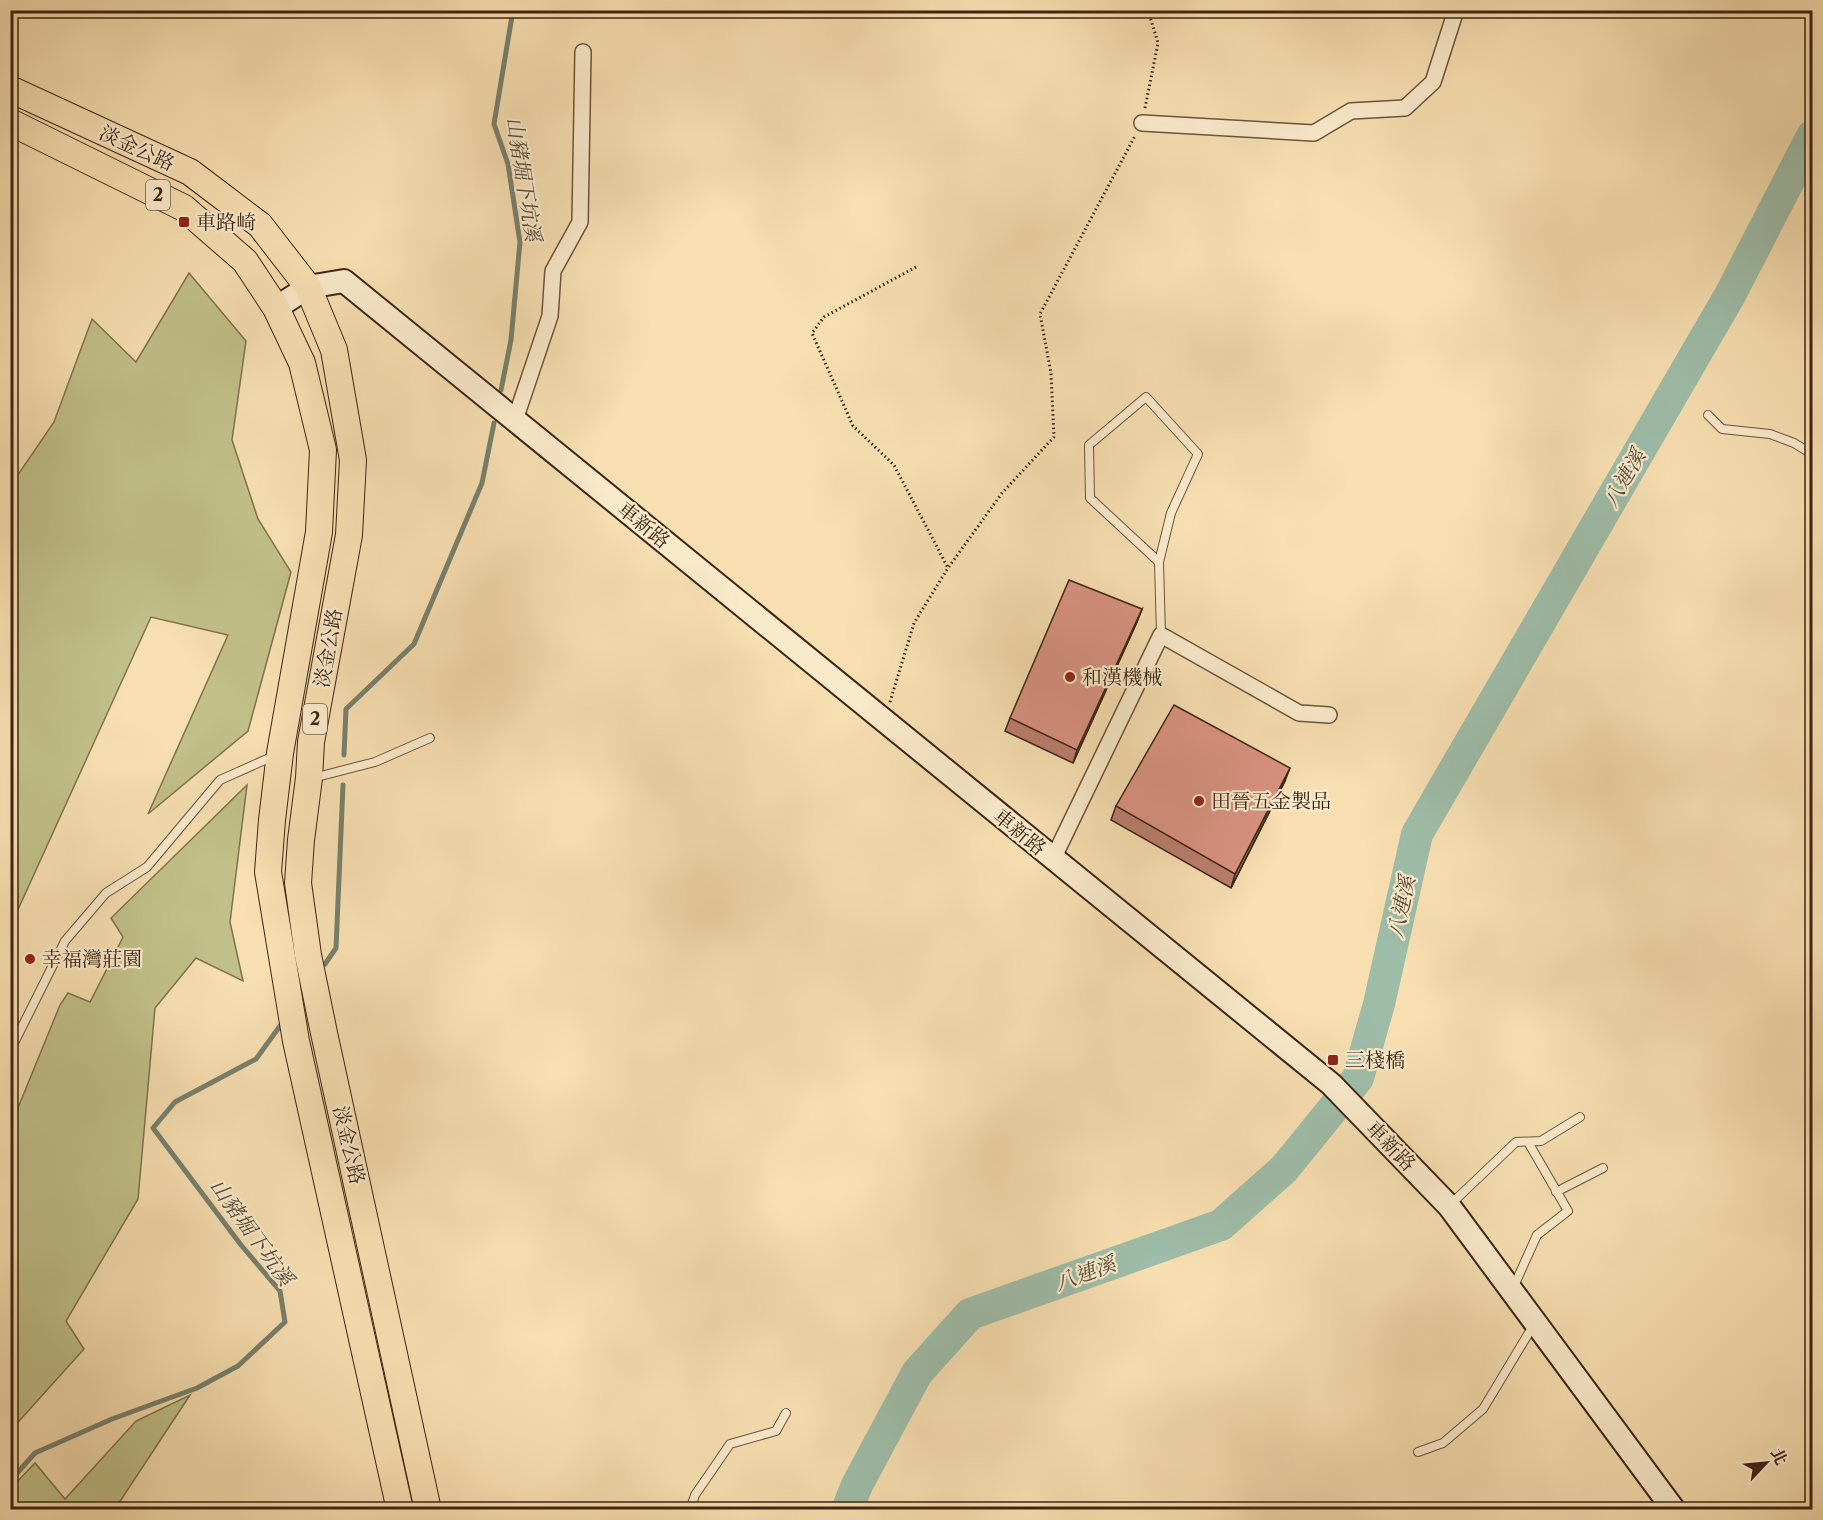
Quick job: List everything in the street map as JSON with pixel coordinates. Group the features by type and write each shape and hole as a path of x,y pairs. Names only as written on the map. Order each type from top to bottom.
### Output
{"main road":[{"name":"淡金公路","path":"10,89 190,172 260,225 308,287 334,350 353,460 349,535 311,742 298,883 308,955 429,1509"},
{"name":"淡金公路","path":"10,122 184,208 245,261 276,308 302,363 323,450 318,532 280,753 268,872 297,1041 400,1509"}],"street":[{"path":"1142,123 1314,133 1351,111 1405,108 1433,82 1456,10"},
{"path":"515,420 550,316 553,271 580,222 583,52"},
{"name":"車新路","path":"276,308 308,287 344,281 1331,1084 1449,1206 1674,1509"},
{"path":"1053,859 1161,635 1299,713 1329,715"}],"lane":[{"path":"1159,562 1090,498 1089,445 1146,397 1198,454 1170,513 1159,562 1161,635"},
{"path":"1708,416 1722,429 1770,434 1794,443 1812,454"},
{"path":"309,778 375,762 430,738"},
{"path":"10,1051 65,942 106,893 147,867 220,780 280,753"},
{"path":"1449,1206 1516,1142 1541,1142 1580,1117"},
{"path":"1512,1290 1537,1235 1568,1211 1528,1142"},
{"path":"1556,1192 1604,1168"},
{"path":"1418,1452 1443,1443 1483,1409 1535,1322"},
{"path":"690,1509 694,1494 730,1444 776,1431 786,1413"}],"path":[{"path":"884,722 914,623 948,568 1002,494 1054,437 1051,373 1040,314 1142,123 1158,43 1148,10"},
{"path":"916,267 824,317 812,333 854,426 894,465 948,568"}],"shaded area":[{"path":"189,273 246,341 232,440 258,519 291,572 248,731 148,814 228,635 151,617 11,925 11,485 54,422 92,319 136,362"},
{"path":"247,785 230,922 243,981 196,958 155,1008 138,1199 66,1321 84,1349 11,1430 11,1125 60,1005 68,993 90,1002 123,937 111,918"},
{"path":"190,1395 115,1509 11,1509 11,1484 14,1485 35,1463 65,1499 136,1421"}],"building":[{"name":"和漢機械","path":"1069,580 1142,609 1077,750 1010,718"},
{"name":"田晉五金製品","path":"1174,705 1290,768 1235,874 1116,806"}],"waterway":[{"name":"山豬堀下坑溪","path":"501,390 511,340 520,242 508,164 494,124 513,10"},
{"name":"八連溪","path":"847,1510 857,1485 917,1373 970,1314 1221,1225 1284,1169 1358,1078 1379,1004 1417,834 1730,295 1812,136"},
{"name":"山豬堀下坑溪","path":"344,755 346,709 414,644 482,483 494,423"},
{"name":"山豬堀下坑溪","path":"325,964 336,948 343,785"},
{"name":"山豬堀下坑溪","path":"10,1481 35,1453 112,1419 197,1388 238,1366 285,1322 280,1291 241,1245 153,1128 175,1102 256,1059 280,1026"}],"place":[{"name":"車路崎","path":"184,222"},
{"name":"和漢機械","path":"1070,677"},
{"name":"田晉五金製品","path":"1199,801"},
{"name":"幸福灣莊園","path":"30,959"},
{"name":"三棧橋","path":"1333,1060"}]}
